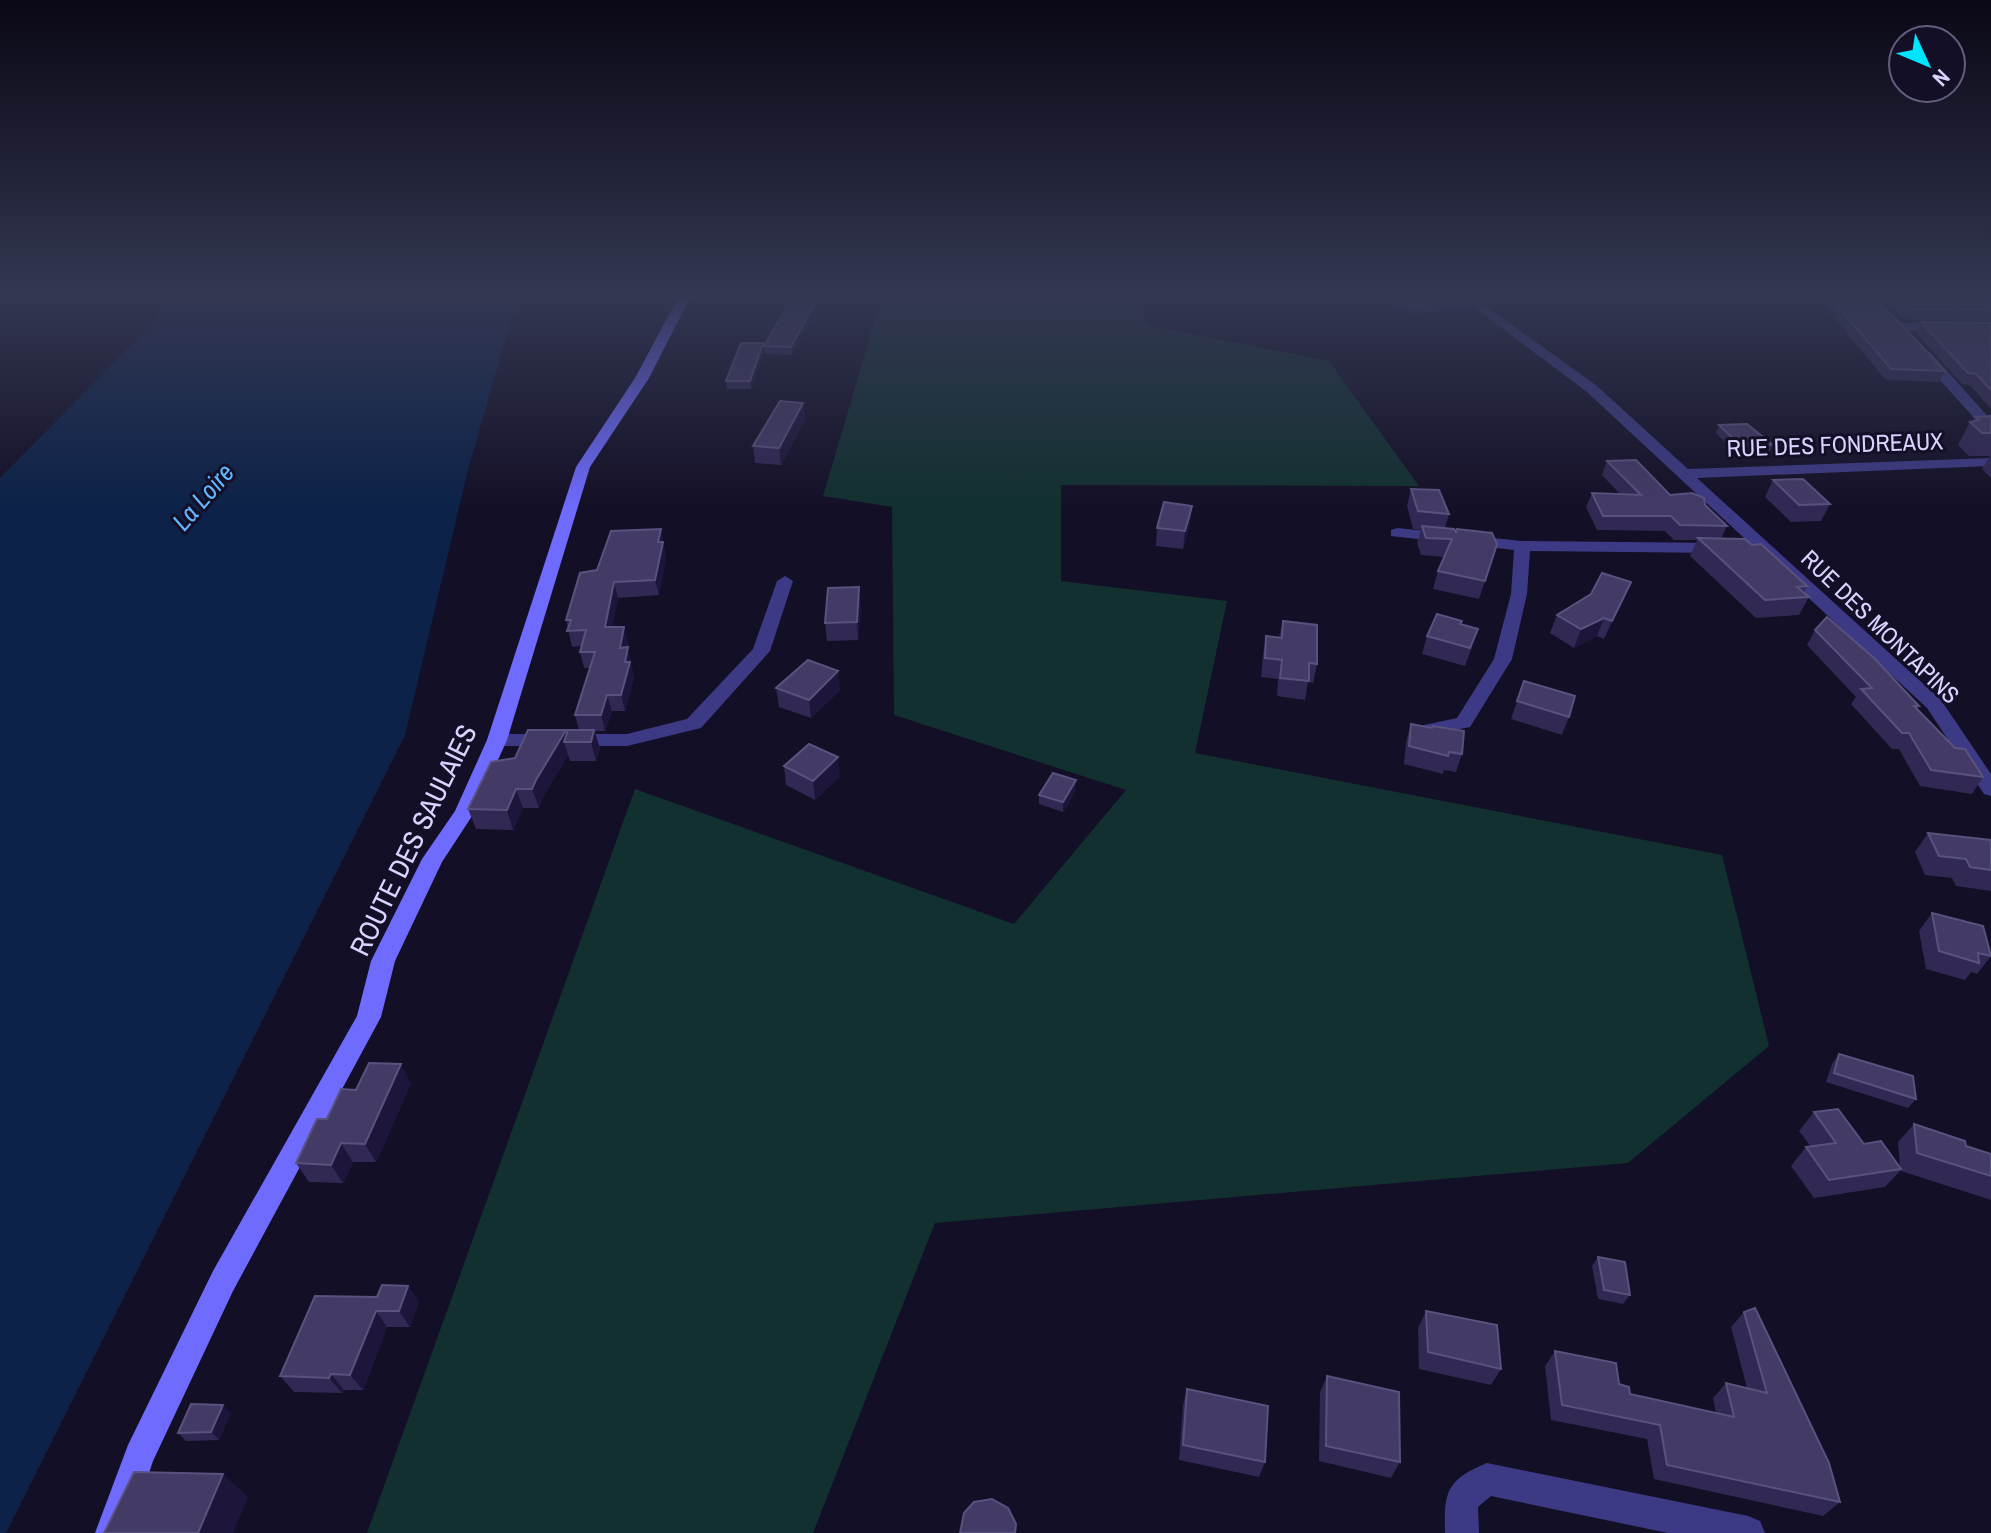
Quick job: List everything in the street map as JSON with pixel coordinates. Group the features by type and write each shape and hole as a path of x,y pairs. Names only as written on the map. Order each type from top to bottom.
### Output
{"street":[{"name":"ROUTE DES SAULAIES","path":"112,1533 139,1456 223,1281 369,1017 383,961 433,859 464,813 497,740 583,467 648,368"},
{"name":"RUE DES MONTAPINS","path":"1563,368 1592,389 1934,704 1991,789"},
{"name":"RUE DES FONDREAUX","path":"1936,368 1991,428"},
{"name":"RUE DES FONDREAUX","path":"1681,474 1991,462"},
{"path":"1397,533 1522,546 1765,549"},
{"path":"1422,731 1463,723 1503,659 1519,594 1522,546"},
{"path":"497,740 627,740 694,724 761,651 785,581"},
{"path":"1462,1533 1461,1499 1487,1479 1748,1533"}],"green space":[{"path":"861,368 1334,368 1419,486 1061,485 1061,581 1227,601 1195,753 1722,855 1769,1046 1628,1163 935,1223 813,1533 367,1533 635,789 1014,924 1126,790 894,715 892,507 823,496"}],"water":[{"name":"La Loire","path":"109,368 497,368 469,466 405,735 6,1533 0,1533 0,478"}],"building":[{"path":"731,368 755,368 750,381 726,381"},
{"path":"1942,368 1945,371 1891,369"},
{"path":"1963,368 1991,368 1991,390 1976,374 1968,373"},
{"path":"780,401 803,403 779,448 753,446"},
{"path":"1991,416 1991,433 1982,433 1970,422 1979,420 1975,417"},
{"path":"1747,424 1773,445 1740,445 1719,425"},
{"path":"1636,460 1670,495 1692,493 1704,498 1705,505 1727,526 1680,525 1671,516 1603,516 1592,493 1641,495 1607,461"},
{"path":"1803,479 1830,504 1799,505 1773,480"},
{"path":"1411,489 1439,490 1449,514 1418,511"},
{"path":"1164,502 1192,506 1185,531 1157,528"},
{"path":"1422,526 1454,529 1456,532 1457,529 1492,533 1497,544 1485,581 1438,571 1452,539 1426,538"},
{"path":"661,529 658,542 663,542 655,580 614,582 605,627 624,627 620,648 628,647 625,662 630,662 621,695 607,695 601,715 575,715 595,652 580,652 586,630 567,631 571,620 566,620 580,573 597,570 611,531"},
{"path":"1698,538 1745,539 1752,545 1761,544 1807,586 1797,587 1809,597 1765,600"},
{"path":"1602,573 1631,582 1612,621 1604,618 1581,629 1557,615 1591,594"},
{"path":"859,587 857,622 825,623 828,588"},
{"path":"1437,614 1478,629 1470,648 1427,636"},
{"path":"1827,617 1874,658 1955,748 1965,749 1983,777 1931,770 1909,733 1902,733 1861,689 1872,688 1815,630"},
{"path":"1283,621 1317,625 1317,664 1309,663 1309,681 1280,678 1282,660 1265,658 1266,636 1282,638"},
{"path":"808,660 838,671 809,700 776,688"},
{"path":"1524,681 1575,696 1569,717 1517,701"},
{"path":"1411,724 1464,731 1462,754 1449,752 1448,756 1409,746"},
{"path":"528,730 566,730 532,789 516,789 507,810 468,809 491,762 515,758"},
{"path":"568,730 594,730 591,742 564,742"},
{"path":"809,744 838,757 813,781 784,766"},
{"path":"1053,773 1076,780 1063,802 1039,795"},
{"path":"1928,833 1991,840 1991,870 1970,867 1966,859 1939,856"},
{"path":"1932,913 1983,926 1991,956 1978,953 1979,963 1939,951"},
{"path":"1839,1054 1913,1076 1916,1099 1834,1073"},
{"path":"369,1063 401,1064 365,1144 341,1143 331,1165 296,1163 317,1119 327,1119 341,1089 356,1090"},
{"path":"1838,1109 1864,1144 1881,1141 1901,1169 1829,1180 1806,1147 1836,1143 1814,1112"},
{"path":"1914,1124 1965,1141 1966,1146 1991,1154 1991,1176 1917,1153"},
{"path":"1598,1257 1625,1262 1630,1295 1604,1290"},
{"path":"382,1285 408,1286 399,1311 376,1311 350,1375 331,1374 329,1378 280,1376 315,1296 377,1297"},
{"path":"1755,1308 1829,1463 1840,1502 1667,1465 1660,1425 1562,1405 1555,1351 1616,1363 1619,1384 1629,1387 1630,1394 1734,1417 1726,1383 1767,1393 1744,1312"},
{"path":"1426,1311 1497,1325 1501,1369 1428,1352"},
{"path":"1327,1376 1399,1392 1400,1462 1326,1446"},
{"path":"1187,1389 1268,1406 1265,1462 1183,1445"},
{"path":"191,1404 223,1405 211,1432 178,1433"},
{"path":"134,1472 223,1474 198,1533 104,1533"},
{"path":"992,1499 1008,1508 1016,1524 1015,1533 960,1533 964,1513 974,1502"}]}
